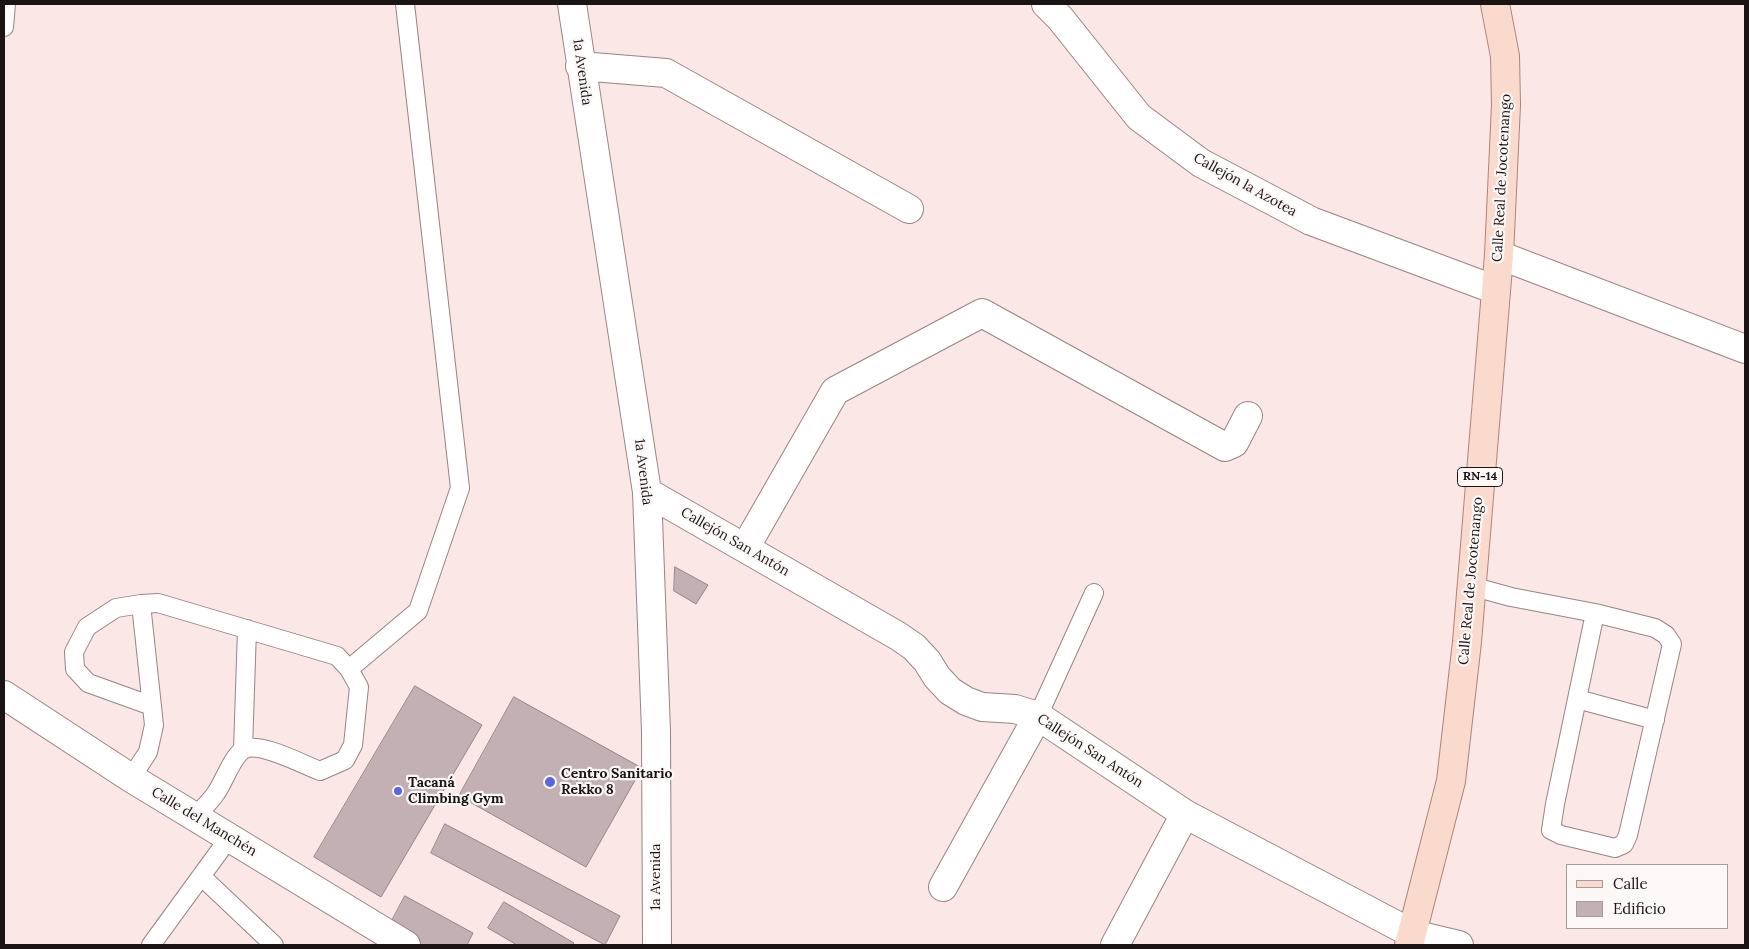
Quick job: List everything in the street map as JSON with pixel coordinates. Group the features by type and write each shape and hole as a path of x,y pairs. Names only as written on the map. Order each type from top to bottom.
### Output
{"main road":[{"name":"Calle Real de Jocotenango","path":"1411,940 1451,781 1467,642 1499,256 1506,105 1505,56 1495,4"}],"street":[{"name":"1a Avenida","path":"572,4 580,66 647,492 656,731 657,945"},
{"name":"Callejón la Azotea","path":"1046,4 1060,18 1139,116 1201,163 1310,221 1496,290"},
{"path":"580,66 666,73 909,209"},
{"path":"1499,256 1745,350"},
{"path":"744,548 835,391 982,314 1225,447 1234,443 1248,416"},
{"name":"Callejón San Antón","path":"647,492 898,636 914,647 950,691 966,701 982,707 1015,709 1038,716 1186,814 1411,940 1459,945"},
{"name":"Calle del Manchén","path":"4,695 131,778 406,945"},
{"path":"943,887 1038,716"},
{"path":"1115,945 1186,814"}],"lane":[{"path":"4,27 6,4"},
{"path":"349,669 418,611 460,488 406,4"},
{"path":"1471,586 1511,597 1595,614 1655,628 1666,635 1672,644 1628,835 1624,844 1615,848 1561,836 1551,830 1595,614"},
{"path":"1038,716 1094,593"},
{"path":"152,706 88,683 75,669 74,652 87,627 116,608 158,603 337,656 349,669 359,687 353,745 345,760 320,771 266,749 254,748 243,750"},
{"path":"131,778 148,752 154,725 141,604"},
{"path":"195,817 216,793 232,763 243,750 247,629"},
{"path":"1577,699 1655,720"},
{"path":"151,945 229,838"},
{"path":"201,876 274,945"}],"building":[{"path":"675,567 708,585 696,604 674,591"},
{"name":"Tacaná Climbing Gym","path":"415,686 482,725 381,897 314,857"},
{"name":"Centro Sanitario Rekko 8","path":"514,697 642,768 586,867 459,796"},
{"path":"445,824 620,916 605,945 431,853"},
{"path":"405,896 473,933 467,945 417,945 387,930"},
{"path":"504,902 574,943 572,945 517,945 488,928"}],"place":[{"name":"Centro Sanitario Rekko 8","path":"550,782"},
{"name":"Tacaná Climbing Gym","path":"398,791"}]}
